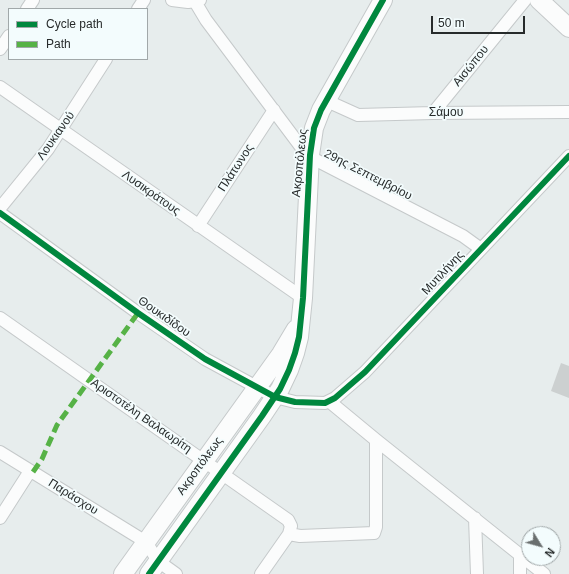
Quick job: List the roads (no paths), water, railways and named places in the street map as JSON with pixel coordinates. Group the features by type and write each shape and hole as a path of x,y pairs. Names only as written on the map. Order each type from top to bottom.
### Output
{"street":[{"path":"172,0 182,2 196,0"},
{"name":"29ης Σεπτεμβρίου","path":"196,0 206,20 304,151 314,159 463,236 481,249"},
{"name":"Ακροπόλεως","path":"123,574 257,388 301,322 310,155 314,128 327,101 383,0"},
{"name":"Αισώπου","path":"433,113 524,0"},
{"path":"539,0 569,28"},
{"path":"0,49 8,37"},
{"name":"Λουκιανού","path":"0,208 61,131 105,60"},
{"name":"Λυσικράτους","path":"0,88 303,298"},
{"name":"Σάμου","path":"327,101 358,115 569,112"},
{"name":"Πλάτωνος","path":"198,226 274,110"},
{"name":"Μυτιλήνης","path":"330,402 353,384 365,372 569,156"},
{"name":"Θουκιδίδου","path":"0,213 205,359 275,397 305,403 322,404 330,402"},
{"name":"Αριστοτέλη Βαλαωρίτη","path":"0,318 286,518 291,526 289,534"},
{"path":"153,568 275,397 293,361 299,338 301,322"},
{"path":"330,402 544,574"},
{"path":"261,574 289,534 300,536 374,533 376,527 376,440"},
{"name":"Παράσχου","path":"0,452 146,542"},
{"path":"0,518 30,471"},
{"path":"475,518 476,574"},
{"path":"146,542 153,568"},
{"path":"520,554 520,574"},
{"path":"153,568 176,574"}]}
